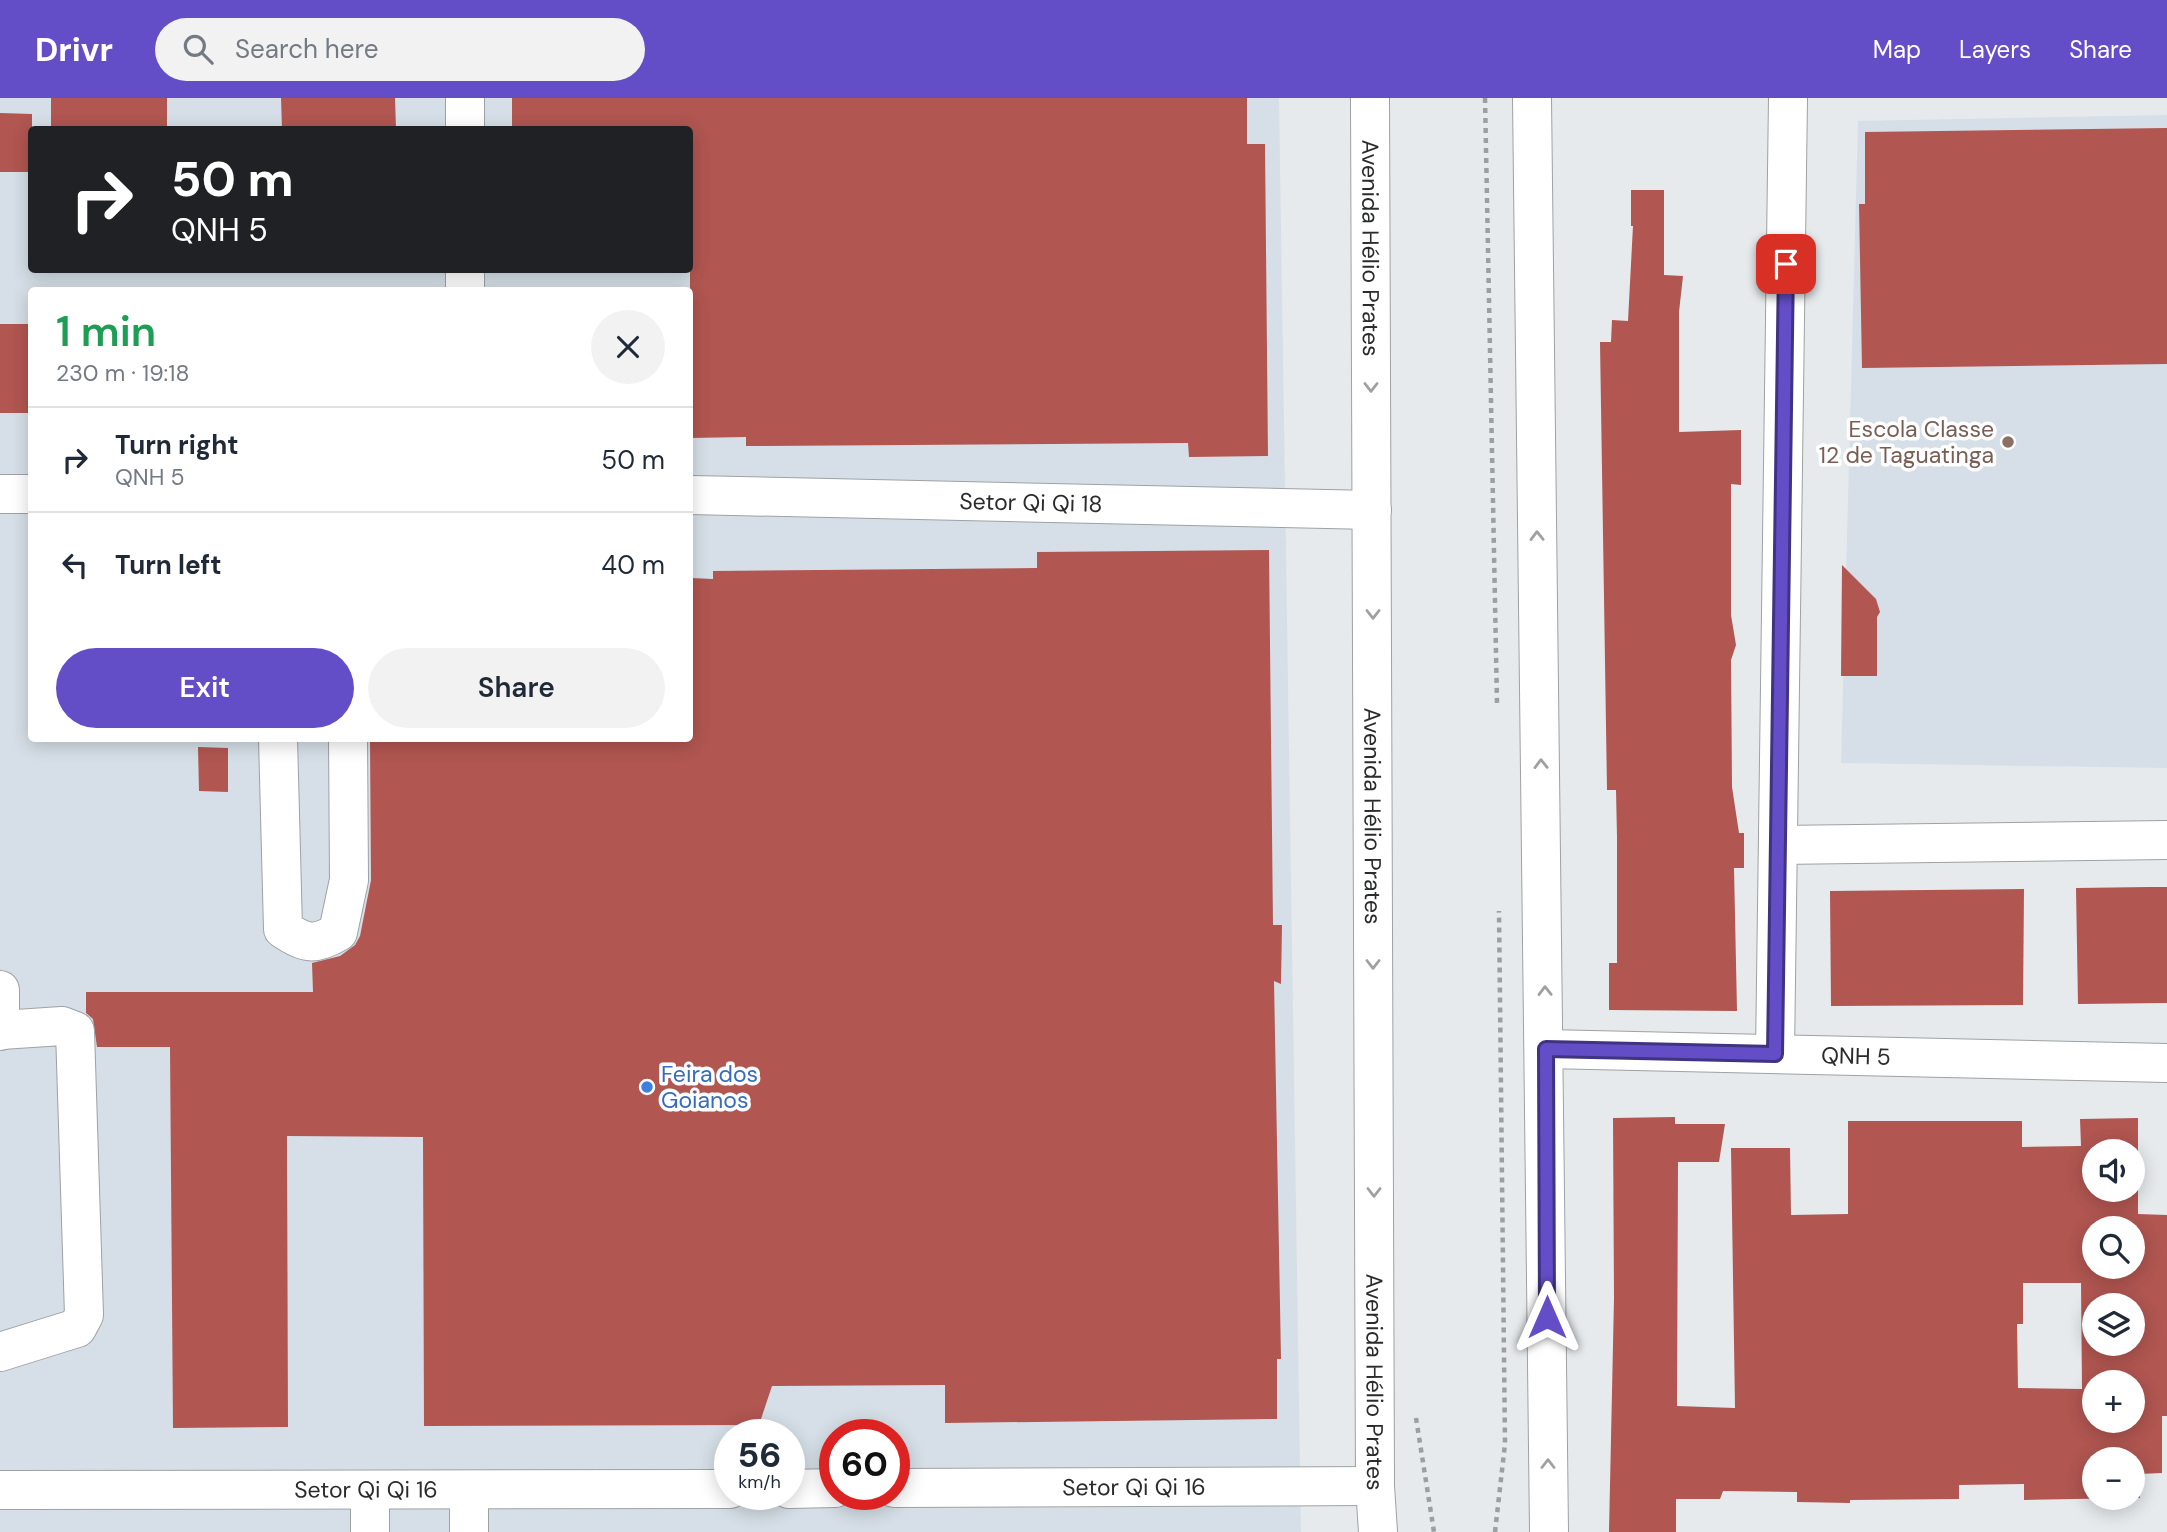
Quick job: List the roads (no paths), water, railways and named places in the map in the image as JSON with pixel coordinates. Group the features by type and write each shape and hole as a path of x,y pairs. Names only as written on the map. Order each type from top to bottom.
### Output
{"street":[{"path":"465,98 465,126"},
{"name":"Avenida Hélio Prates","path":"1370,98 1375,1486 1378,1532"},
{"path":"1532,98 1546,1049 1549,1532"},
{"path":"1775,1054 1788,98"},
{"path":"0,494 28,494"},
{"name":"Setor Qi Qi 18","path":"693,495 1372,510"},
{"path":"278,742 283,929 301,942 319,944 338,932 349,880 348,742"},
{"path":"1778,845 2167,840"},
{"path":"0,990 1,1031 62,1026 75,1031 84,1315 77,1328 0,1352"},
{"name":"QNH 5","path":"1546,1049 2167,1063"},
{"name":"Setor Qi Qi 16","path":"910,1488 1375,1486"},
{"name":"Setor Qi Qi 16","path":"0,1490 714,1489"},
{"path":"370,1490 370,1532"},
{"path":"469,1490 469,1532"}],"place":[{"name":"Escola Classe 12 de Taguatinga","path":"2008,442"},
{"name":"Feira dos Goianos","path":"647,1087"}]}
